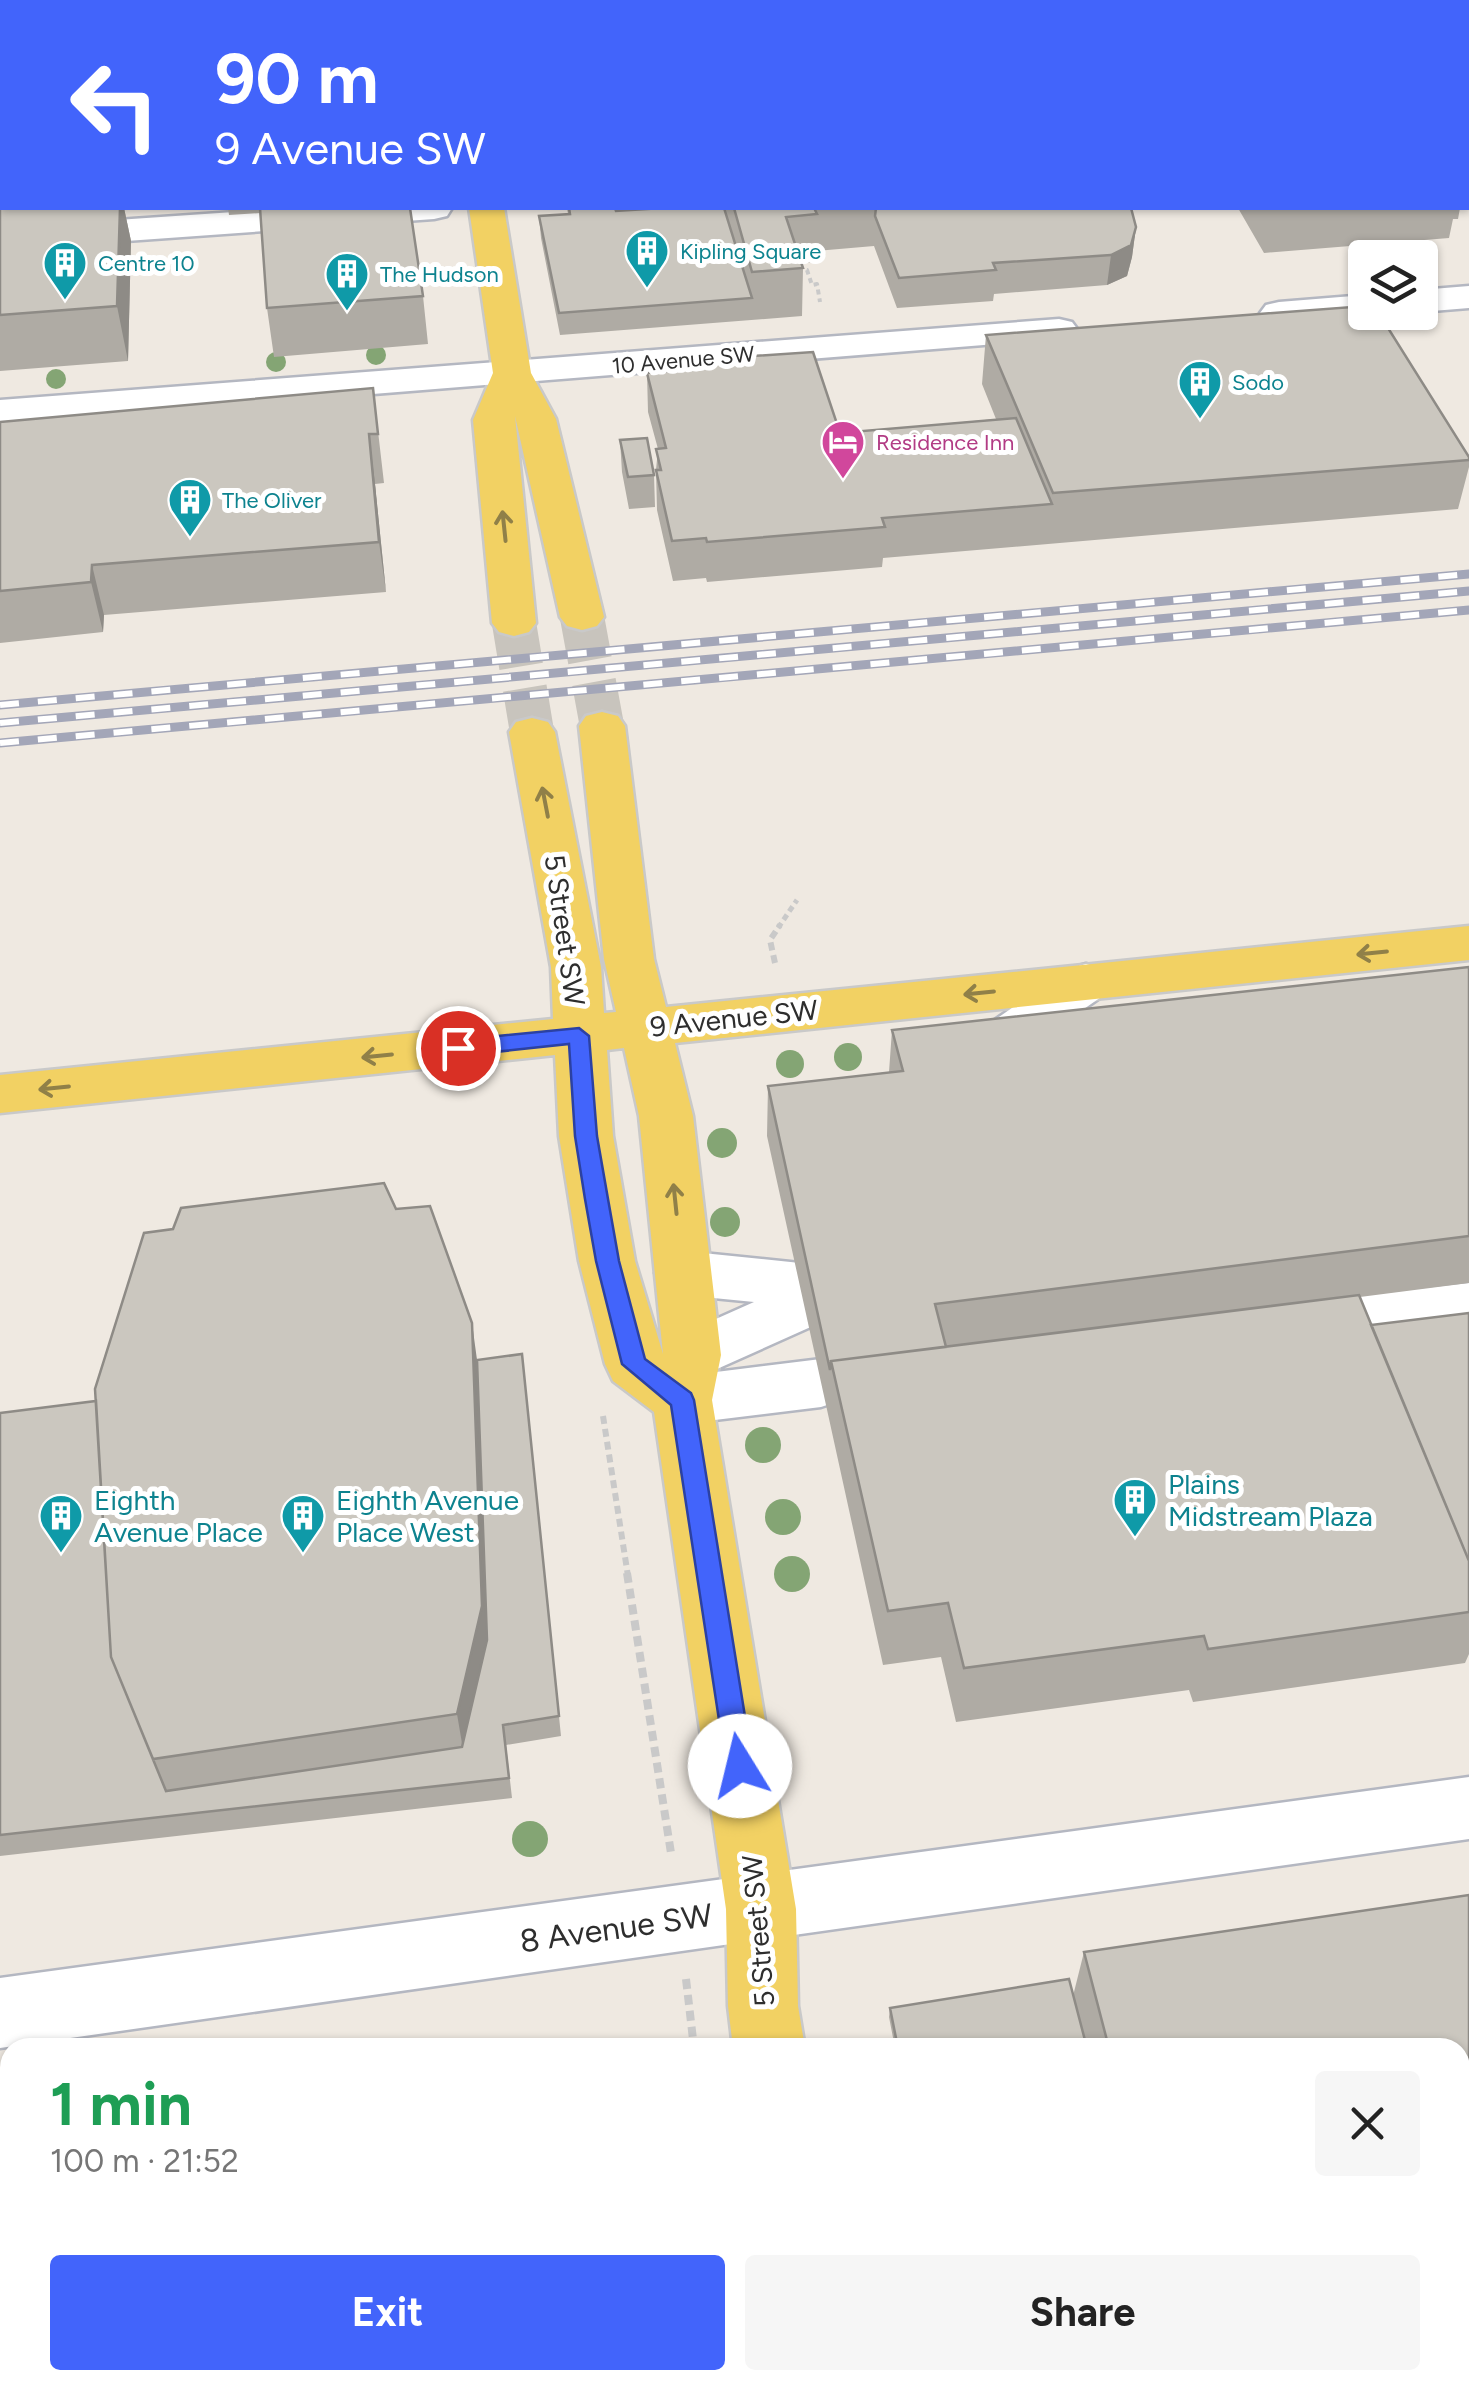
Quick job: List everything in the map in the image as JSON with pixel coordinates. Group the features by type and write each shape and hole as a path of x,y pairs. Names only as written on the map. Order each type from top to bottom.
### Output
{"main road":[{"path":"486,210 512,373 536,419 582,617"},
{"path":"512,373 493,420 514,623"},
{"name":"5 Street SW","path":"602,726 630,959 666,1116 683,1274 687,1377 760,1909 763,2006 768,2038"},
{"name":"5 Street SW","path":"532,732 576,967 584,1120 607,1261 634,1364 687,1377"},
{"name":"9 Avenue SW","path":"0,1094 1469,943"}],"street":[{"path":"0,239 105,237 411,210"},
{"path":"1438,300 1469,297"},
{"path":"1249,315 1348,307"},
{"name":"10 Avenue SW","path":"0,412 1100,327"},
{"path":"967,1069 1086,982"},
{"path":"683,1274 802,1295 687,1377"},
{"path":"1251,1331 1469,1305"},
{"path":"687,1377 821,1384"},
{"name":"8 Avenue SW","path":"0,2013 1469,1808"}],"path":[{"path":"794,264 807,270 812,284 817,284 824,302 818,302 820,307"},
{"path":"776,963 770,940 797,900"},
{"path":"599,1405 605,1422 663,1785 693,2038"}],"building":[{"path":"0,210 120,210 117,306 0,315"},
{"path":"260,210 410,210 423,296 267,308"},
{"name":"Kipling Square","path":"569,210 725,210 752,298 559,313 539,216 570,214"},
{"path":"735,210 815,210 817,214 786,217 803,268 752,272"},
{"path":"876,210 1132,210 1136,227 1131,245 1111,255 993,263 996,270 899,278"},
{"name":"Sodo","path":"1348,307 1348,330 1389,330 1469,460 1053,493 986,335"},
{"name":"Residence Inn","path":"813,352 840,433 1016,418 1052,504 882,518 885,527 707,542 706,538 672,541 656,470 661,470 656,449 666,448 647,373 682,370 680,361"},
{"name":"The Oliver","path":"373,388 378,434 369,434 379,542 92,565 91,582 0,591 0,422"},
{"path":"647,438 654,475 628,477 620,440"},
{"path":"1469,967 1469,1236 935,1304 946,1347 831,1361 830,1370 768,1086 903,1071 892,1030"},
{"name":"Eighth Avenue Place West","path":"384,1183 396,1209 430,1206 472,1323 482,1606 457,1714 153,1759 111,1657 95,1389 144,1233 173,1229 181,1208"},
{"name":"Plains Midstream Plaza","path":"1359,1295 1469,1561 1469,1612 1208,1649 1204,1636 964,1668 948,1603 888,1611 831,1361"},
{"path":"1469,1313 1469,1561 1371,1325"},
{"name":"Eighth Avenue Place","path":"522,1354 559,1716 503,1725 509,1778 0,1835 0,1413 96,1401 111,1657 166,1791 462,1747 487,1640 477,1360"},
{"path":"1469,1895 1469,2038 1106,2038 1084,1952"},
{"path":"1069,1979 1084,2038 896,2038 890,2008"}],"tunnel":[{"path":"582,617 602,726"},
{"path":"514,623 532,732"}],"railway":[{"path":"0,705 1469,574"},
{"path":"0,723 1469,591"},
{"path":"0,743 1469,610"}],"place":[{"name":"Kipling Square","path":"647,289"},
{"name":"Centre 10","path":"65,301"},
{"name":"The Hudson","path":"347,312"},
{"name":"Sodo","path":"1200,420"},
{"name":"Residence Inn","path":"843,480"},
{"name":"The Oliver","path":"190,538"},
{"name":"Plains Midstream Plaza","path":"1135,1538"},
{"name":"Eighth Avenue Place","path":"61,1554"},
{"name":"Eighth Avenue Place West","path":"303,1554"}],"route":[{"path":"458,1048 579,1036 586,1136 596,1199 607,1261 634,1364 682,1400 740,1766"}]}
